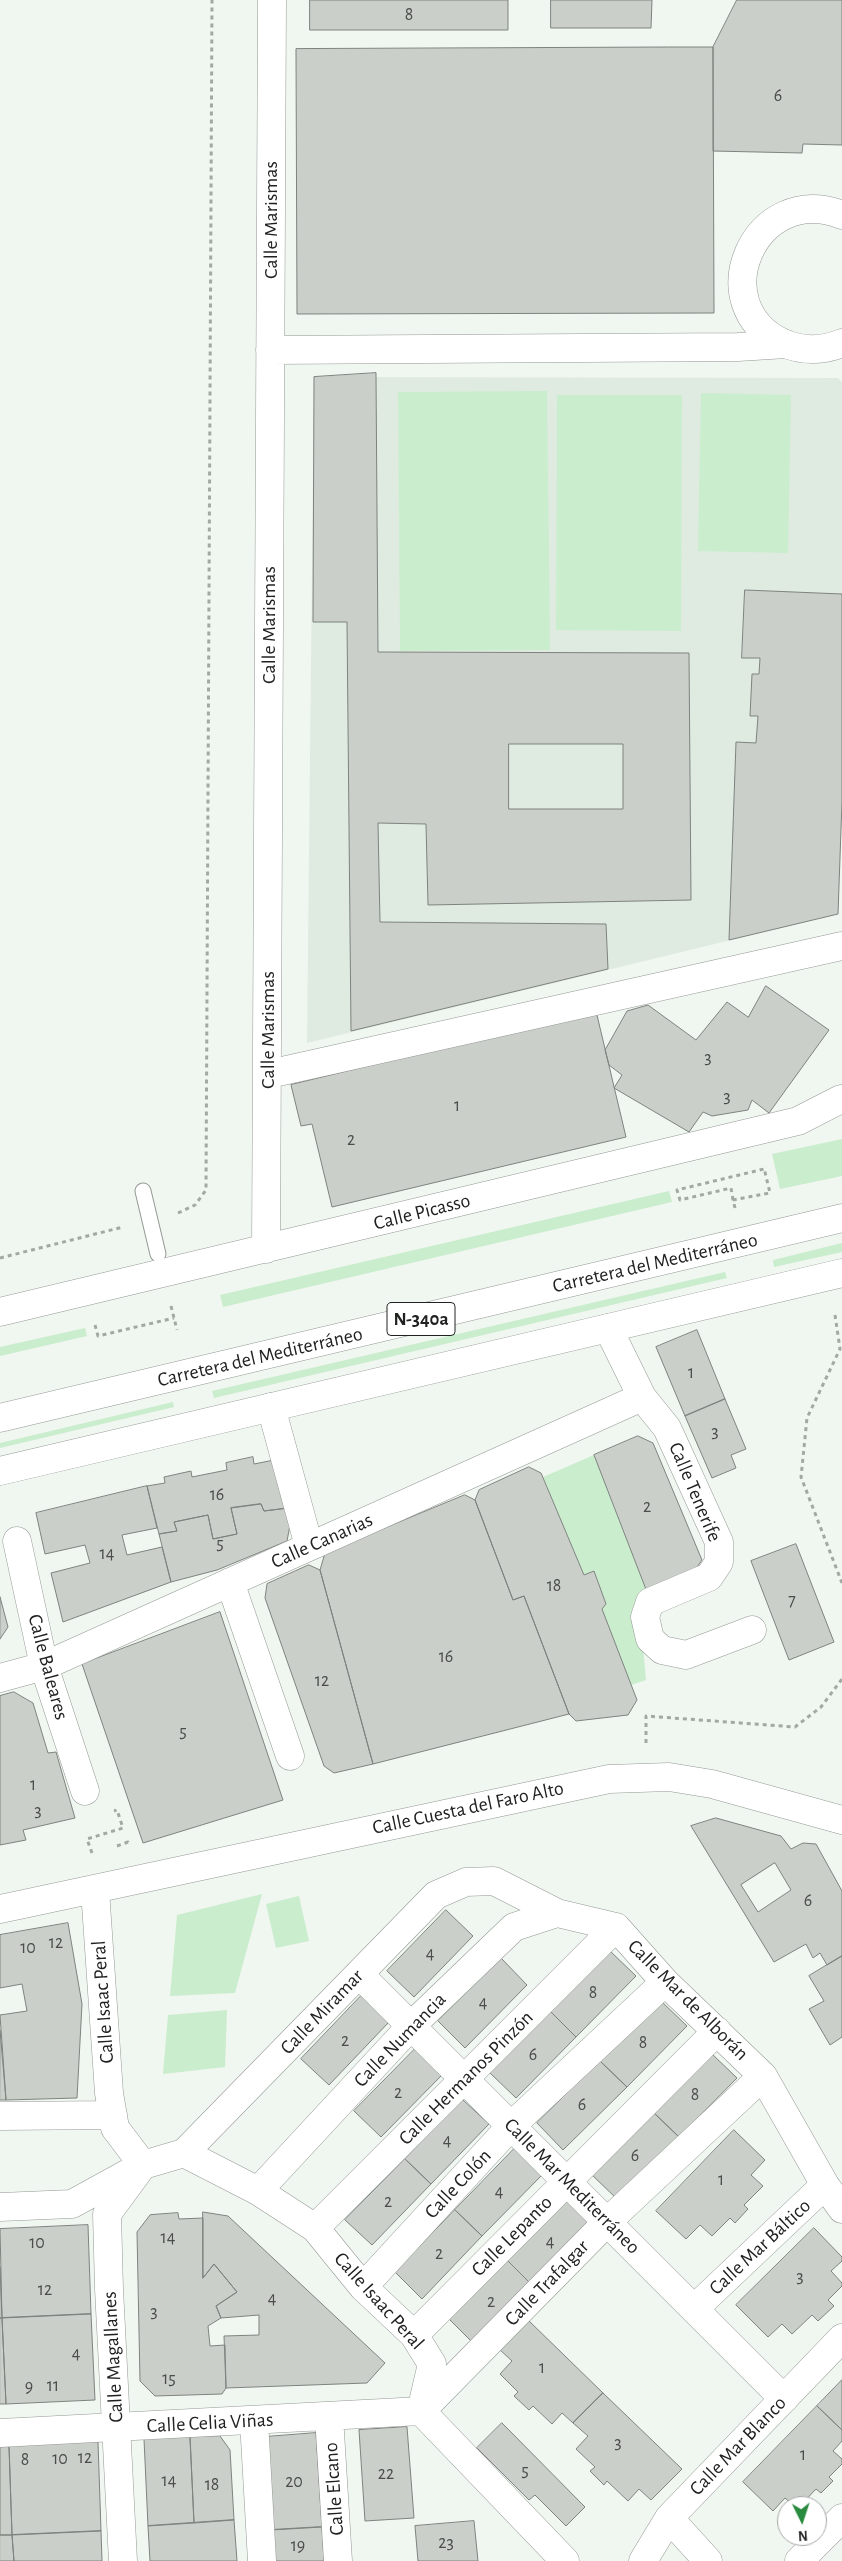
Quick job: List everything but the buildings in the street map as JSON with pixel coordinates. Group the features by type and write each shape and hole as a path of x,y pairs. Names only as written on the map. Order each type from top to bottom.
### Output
{"main road":[{"name":"Calle Marismas","path":"266,1249 269,1074 272,0"},
{"path":"842,216 816,209 792,212 765,227 747,253 742,276 743,291 750,312 765,331 786,344 809,350 842,343"},
{"path":"270,350 738,347 786,344"},
{"path":"269,1074 842,946"},
{"name":"Calle Picasso","path":"0,1312 798,1121 842,1098"},
{"name":"Carretera del Mediterráneo","path":"0,1418 842,1218"},
{"name":"N-340a","path":"0,1471 842,1273"},
{"name":"Calle Tenerife","path":"608,1328 642,1397 667,1428 719,1542 719,1562 708,1577 650,1602 644,1617 650,1638 662,1650 686,1655 752,1630"},
{"name":"Calle Canarias","path":"0,1678 44,1666 642,1397"},
{"path":"271,1407 309,1546"},
{"name":"Calle Baleares","path":"17,1542 44,1666 85,1791"},
{"path":"230,1582 290,1756"},
{"name":"Calle Cuesta del Faro Alto","path":"0,1909 95,1890 163,1872 609,1779 669,1777 712,1784 842,1820"},
{"name":"Calle Mar de Alborán","path":"466,1882 494,1881 557,1913 616,1928 665,1982 763,2076 842,2209"},
{"name":"Calle Miramar","path":"184,2153 436,1894 466,1882"},
{"name":"Calle Isaac Peral","path":"95,1890 109,2093 115,2128 143,2165"},
{"name":"Calle Numancia","path":"258,2191 411,2026 514,1927 557,1913"},
{"name":"Calle Hermanos Pinzón","path":"315,2228 616,1928"},
{"name":"Calle Mar Mediterráneo","path":"359,1974 784,2399"},
{"name":"Calle Colón","path":"363,2287 511,2126 665,1982"},
{"name":"Calle Lepanto","path":"414,2335 717,2031"},
{"name":"Calle Trafalgar","path":"421,2411 608,2221 763,2076"},
{"path":"0,2116 113,2115"},
{"path":"0,2206 72,2204 143,2165 184,2153"},
{"name":"Calle Isaac Peral","path":"184,2153 258,2191 315,2228 363,2287 414,2335 432,2364 421,2411"},
{"name":"Calle Magallanes","path":"123,2561 107,2214 143,2165"},
{"name":"Calle Mar Báltico","path":"694,2309 826,2185"},
{"name":"Calle Mar Blanco","path":"643,2561 669,2518 842,2338"},
{"path":"421,2411 565,2561"},
{"name":"Calle Celia Viñas","path":"0,2433 421,2411"},
{"name":"Calle Elcano","path":"329,2416 338,2561"},
{"path":"254,2421 262,2561"},
{"path":"669,2518 708,2561"},
{"path":"799,2561 842,2518"}],"lane":[{"path":"143,1191 158,1254"}],"path":[{"path":"0,1258 177,1214 195,1205 206,1190 212,0"},
{"path":"733,1200 770,1193 764,1169 677,1190 680,1200 731,1188 733,1200 736,1214"},
{"path":"162,1310 172,1308 177,1330"},
{"path":"835,1315 840,1349 807,1418 801,1476 842,1583"},
{"path":"105,1323 95,1325 98,1336 174,1318"},
{"path":"669,1777 646,1746 646,1716 795,1728 821,1707 842,1679"},
{"path":"100,1851 91,1854 87,1839 123,1828 118,1810 109,1813"},
{"path":"110,1848 128,1842 131,1852"}],"shaded area":[{"path":"314,377 838,378 842,382 842,801 838,914 307,1043"}],"green space":[{"path":"547,391 550,650 400,651 398,392"},
{"path":"701,393 791,395 788,553 698,551"},
{"path":"557,395 682,395 681,631 556,630"},
{"path":"842,1139 842,1176 780,1189 772,1154"},
{"path":"669,1191 672,1202 223,1307 220,1295"},
{"path":"842,1243 842,1252 774,1267 773,1260"},
{"path":"725,1272 727,1278 214,1398 212,1391"},
{"path":"85,1328 87,1336 0,1356 0,1347"},
{"path":"173,1402 174,1407 0,1448 0,1443"},
{"path":"594,1455 647,1592 639,1601 646,1680 631,1685 602,1609 606,1604 594,1571 584,1575 543,1477"},
{"path":"262,1894 235,1993 170,1996 177,1915"},
{"path":"299,1896 309,1941 276,1948 266,1904"},
{"path":"227,2010 225,2067 163,2074 168,2015"}]}
